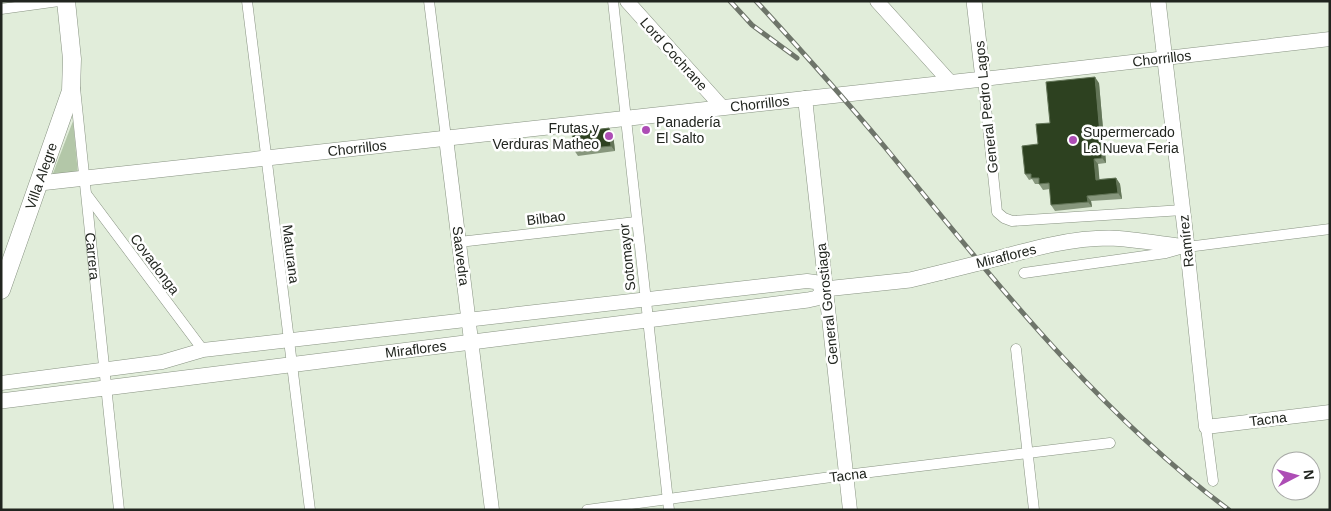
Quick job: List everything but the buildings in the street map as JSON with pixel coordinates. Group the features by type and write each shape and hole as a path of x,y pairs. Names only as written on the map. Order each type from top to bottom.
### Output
{"highway":[{"name":"Carrera","path":"66,1 72,59"},
{"name":"Villa Alegre","path":"1,290 68,105 72,59"}],"main road":[{"name":"General Pedro Lagos","path":"974,1 982,78"},
{"name":"Ramírez","path":"1158,1 1187,248"},
{"name":"Chorrillos","path":"40,183 85,186 265,158 982,78"},
{"name":"Miraflores","path":"1,401 808,300 822,294 825,289 910,280 1061,243 1094,239 1124,239 1187,248"}],"street":[{"path":"1,8 59,1"},
{"name":"Maturana","path":"247,1 310,510"},
{"name":"Saavedra","path":"429,1 492,510"},
{"name":"Sotomayor","path":"614,1 636,222 669,505"},
{"name":"Lord Cochrane","path":"627,1 722,107"},
{"path":"877,1 950,82"},
{"name":"Chorrillos","path":"982,78 1330,38"},
{"name":"Carrera","path":"72,59 119,510"},
{"name":"General Pedro Lagos","path":"982,78 997,212 1004,218 1012,221 1183,210"},
{"name":"General Gorostiaga","path":"805,98 850,510"},
{"name":"Covadonga","path":"85,186 203,350"},
{"name":"Bilbao","path":"459,242 636,222"},
{"name":"Miraflores","path":"1024,273 1166,253 1187,248 1330,229"},
{"name":"Ramírez","path":"1187,248 1213,481"},
{"name":"Miraflores","path":"1,383 162,362 203,350 288,340 646,301 807,281 815,282 825,289"},
{"path":"1016,349 1034,510"},
{"name":"Tacna","path":"1206,427 1330,412"},
{"name":"Tacna","path":"587,510 669,505 846,475 1110,443"}],"green space":[{"path":"73,121 78,174 52,176"}],"railway":[{"path":"730,1 752,25 797,58"},
{"path":"756,1 853,109 1004,291 1088,384 1133,428 1229,510"}],"place":[{"name":"Panadería El Salto","path":"646,130"},
{"name":"Frutas y Verduras Matheo","path":"609,136"},
{"name":"Supermercado La Nueva Feria","path":"1073,140"}]}
